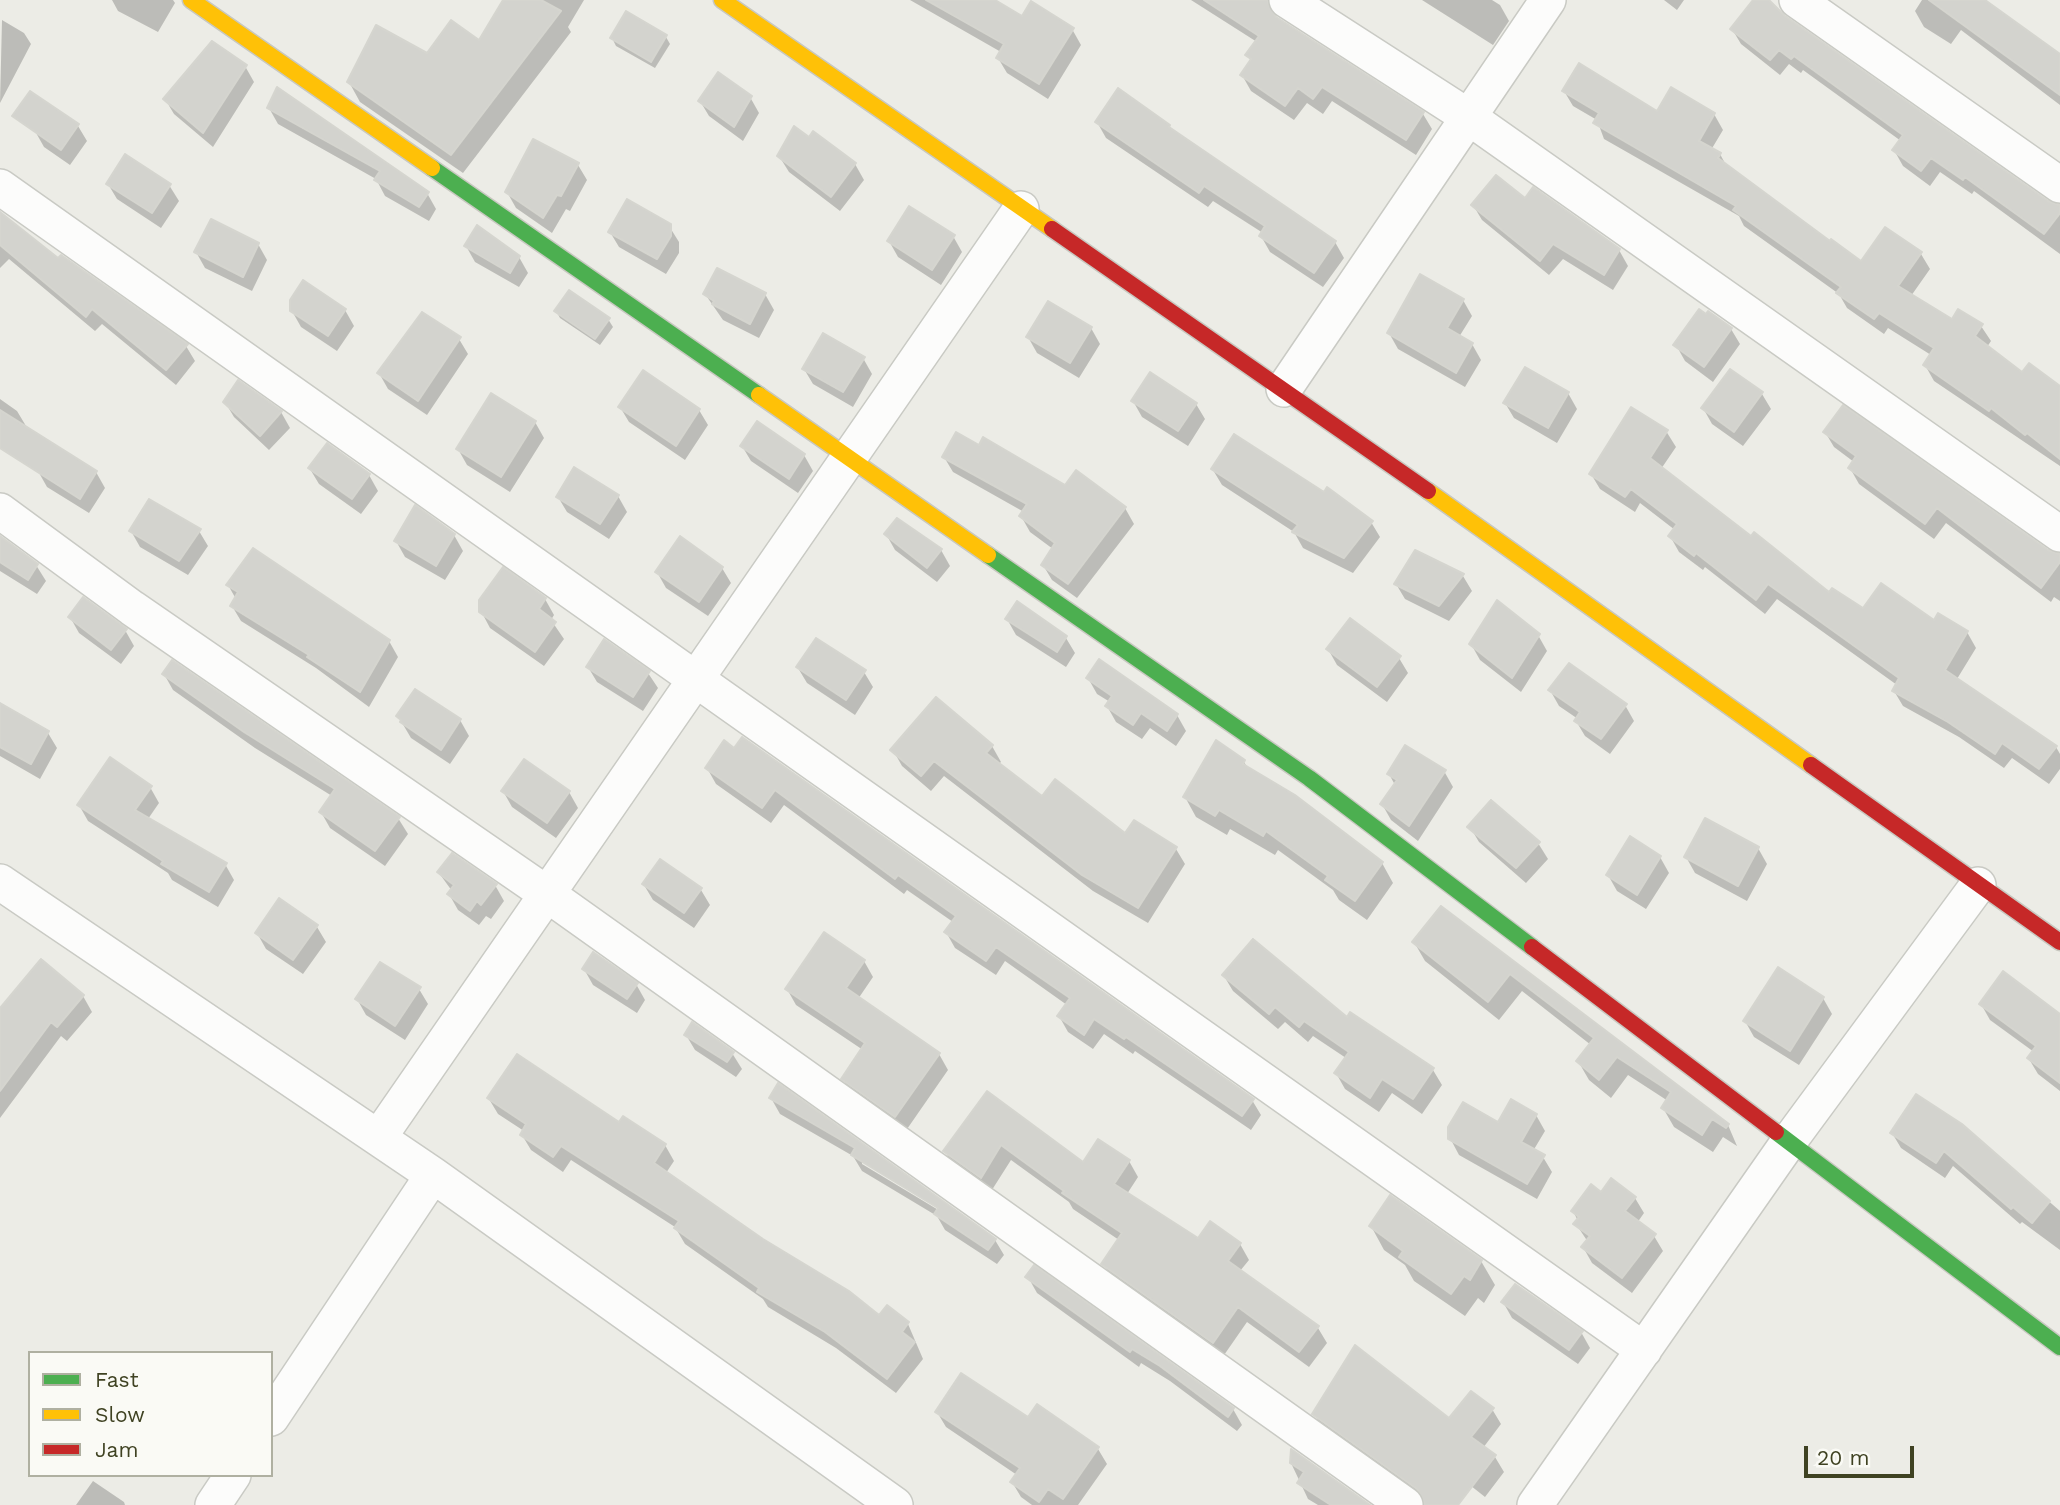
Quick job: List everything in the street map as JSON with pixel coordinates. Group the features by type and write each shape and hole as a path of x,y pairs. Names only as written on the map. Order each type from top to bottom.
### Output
{"street":[{"path":"191,0 1309,778 2060,1347"},
{"path":"722,0 1284,390 2060,942"},
{"path":"1287,0 1467,116 2060,534"},
{"path":"1284,390 1548,0"},
{"path":"1797,0 2060,185"},
{"path":"0,187 1644,1350"},
{"path":"379,1137 1021,209"},
{"path":"0,511 132,608 547,894 1405,1505"},
{"path":"0,882 379,1137 895,1505"},
{"path":"1535,1505 1790,1140 1978,884"},
{"path":"273,1415 433,1175"},
{"path":"214,1505 232,1477"}],"building":[{"path":"503,0 541,0 561,11 451,155 347,82 376,25 427,53 451,20 479,40"},
{"path":"926,0 995,0 1022,16 1031,1 1074,28 1039,84 996,58 1004,44"},
{"path":"1204,0 1267,0 1276,17 1424,112 1406,140 1322,87 1313,99 1298,88 1285,106 1240,75 1251,59 1245,55 1259,36"},
{"path":"1753,0 1769,0 1785,16 2048,201 2060,205 2060,213 2044,234 1965,177 1963,180 1931,158 1921,171 1892,150 1903,135 1794,56 1791,59 1779,50 1770,60 1730,29"},
{"path":"1929,0 1985,0 2060,54 2060,95"},
{"path":"626,11 667,35 651,62 610,38"},
{"path":"212,41 247,65 203,133 163,99"},
{"path":"1579,63 1657,111 1671,87 1715,113 1699,141 1721,153 1718,158 1861,261 1885,227 1922,252 1898,286 1952,319 1958,309 1983,324 1975,336 2022,372 2029,363 2060,386 2060,459 1991,408 1989,411 1923,365 1934,348 1879,313 1874,319 1836,293 1841,287 1733,210 1736,206 1593,123 1599,113 1562,91"},
{"path":"718,72 752,96 734,127 698,101"},
{"path":"277,87 429,192 419,207 374,180 380,171 267,108"},
{"path":"1118,88 1170,125 1169,127 1336,241 1314,273 1259,236 1265,226 1204,186 1199,193 1095,122"},
{"path":"30,91 79,124 61,150 12,116"},
{"path":"794,126 809,137 813,131 856,163 831,197 777,156"},
{"path":"533,139 579,163 561,196 557,195 543,218 505,192"},
{"path":"125,154 171,184 152,213 106,184"},
{"path":"1496,175 1525,198 1533,187 1620,249 1604,275 1553,244 1540,261 1471,205"},
{"path":"627,199 671,224 671,236 657,259 608,232"},
{"path":"909,206 955,235 932,270 887,241"},
{"path":"0,212 58,258 61,255 188,344 166,370 92,309 86,317 0,245"},
{"path":"211,219 259,243 243,277 194,252"},
{"path":"477,225 520,256 510,273 464,246"},
{"path":"717,268 766,293 750,324 712,304 714,301 703,294"},
{"path":"1420,274 1464,299 1447,328 1473,343 1456,373 1387,333"},
{"path":"303,280 346,309 328,336 290,311 290,300"},
{"path":"569,290 610,318 595,339 554,311"},
{"path":"1048,301 1092,327 1070,363 1026,337"},
{"path":"1699,309 1706,314 1708,311 1732,328 1704,367 1673,345"},
{"path":"422,312 461,337 418,401 377,373"},
{"path":"823,333 865,357 843,392 802,369"},
{"path":"1525,367 1569,392 1548,428 1503,403"},
{"path":"1730,369 1763,392 1734,432 1701,408"},
{"path":"643,370 700,409 676,446 618,407"},
{"path":"1150,372 1197,403 1178,431 1131,401"},
{"path":"238,380 282,411 260,436 223,402"},
{"path":"491,393 536,421 501,477 456,449"},
{"path":"1843,405 2048,550 2060,554 2060,562 2041,588 1937,508 1925,524 1848,468 1856,456 1823,432"},
{"path":"1631,407 1668,430 1650,458 1751,536 1754,532 1829,592 1832,588 1863,608 1881,583 1934,620 1938,613 1968,631 1945,670 2057,746 2039,769 2002,743 1995,754 1948,722 1892,691 1899,678 1768,584 1756,600 1696,553 1694,556 1668,536 1677,524 1631,489 1625,497 1589,474"},
{"path":"0,410 97,471 80,499 0,448"},
{"path":"757,421 805,454 789,479 740,446"},
{"path":"956,432 979,445 983,437 1065,485 1076,470 1126,507 1068,584 1041,565 1055,543 1019,516 1027,504 942,457"},
{"path":"1234,434 1324,492 1327,487 1373,521 1344,558 1292,532 1298,525 1211,469"},
{"path":"327,443 370,474 352,499 308,468"},
{"path":"574,467 619,495 600,524 556,497"},
{"path":"149,499 201,529 179,561 129,531"},
{"path":"415,505 455,534 436,566 394,541"},
{"path":"897,518 942,549 927,568 884,534"},
{"path":"0,536 38,564 28,580 0,562"},
{"path":"680,536 723,567 699,602 655,572"},
{"path":"253,548 390,640 360,692 307,657 309,655 230,606 238,592 226,585"},
{"path":"1415,550 1464,574 1439,606 1394,584"},
{"path":"503,567 546,598 539,609 556,622 535,652 479,612 479,600"},
{"path":"83,597 127,629 111,650 68,617"},
{"path":"1497,600 1540,634 1512,678 1469,644"},
{"path":"1017,601 1067,636 1057,652 1005,619"},
{"path":"1350,618 1401,656 1377,687 1326,649"},
{"path":"816,638 866,670 846,700 796,667"},
{"path":"604,639 650,671 633,697 586,667"},
{"path":"1099,659 1178,714 1167,731 1141,713 1133,725 1105,706 1112,696 1086,678"},
{"path":"172,660 400,817 375,851 319,812 335,789 244,732 162,674"},
{"path":"1569,663 1627,704 1601,739 1574,721 1580,712 1548,690"},
{"path":"415,689 461,719 441,750 400,722 396,716"},
{"path":"936,697 993,745 986,753 1042,796 1055,779 1125,833 1134,820 1177,847 1138,908 1082,875 934,761 921,776 890,750"},
{"path":"0,703 49,731 31,764 0,747"},
{"path":"742,737 1254,1099 1242,1116 1126,1037 1124,1039 1094,1019 1084,1035 1057,1016 1070,998 996,947 986,961 944,932 956,916 898,875 895,879 775,790 762,808 705,768 724,740 734,748"},
{"path":"1216,740 1245,760 1243,764 1295,795 1383,862 1355,901 1325,880 1328,876 1266,831 1263,836 1219,810 1215,816 1183,797"},
{"path":"1405,745 1446,770 1409,826 1380,804 1397,780 1387,774"},
{"path":"110,757 152,786 135,810 227,863 209,892 161,864 163,861 77,805"},
{"path":"524,759 570,791 547,823 501,791"},
{"path":"1491,800 1540,842 1516,868 1467,827"},
{"path":"1705,818 1759,847 1738,886 1684,857"},
{"path":"1630,836 1661,856 1637,895 1606,875"},
{"path":"452,853 497,884 481,905 477,901 470,911 447,894 454,885 437,872"},
{"path":"660,859 702,888 684,913 642,884"},
{"path":"279,898 318,925 293,960 255,933"},
{"path":"1441,906 1729,1124 1726,1128 1712,1119 1702,1135 1661,1108 1671,1092 1617,1057 1599,1080 1576,1061 1594,1038 1510,974 1488,1002 1412,942"},
{"path":"824,932 865,960 846,988 940,1053 895,1117 841,1079 865,1043 785,989"},
{"path":"1253,939 1347,1017 1350,1012 1434,1068 1413,1099 1382,1079 1370,1098 1334,1073 1349,1052 1304,1021 1299,1027 1275,1007 1269,1014 1222,975"},
{"path":"593,952 638,983 627,999 582,969"},
{"path":"41,959 84,995 57,1027 51,1022 0,1091 0,1008"},
{"path":"380,962 421,987 395,1026 355,999"},
{"path":"1778,967 1824,997 1790,1051 1743,1021"},
{"path":"2003,971 2060,1014 2060,1083 2027,1058 2036,1046 1979,1004"},
{"path":"692,1022 734,1052 727,1062 684,1035"},
{"path":"517,1054 619,1122 623,1116 666,1144 654,1163 763,1239 849,1291 879,1315 887,1305 909,1322 902,1332 915,1342 887,1379 825,1332 757,1292 759,1288 674,1228 679,1221 561,1146 553,1157 520,1135 526,1124 487,1098"},
{"path":"778,1083 996,1239 988,1250 934,1214 938,1208 851,1155 855,1148 769,1098"},
{"path":"987,1091 1083,1162 1098,1139 1130,1160 1114,1184 1198,1238 1210,1221 1241,1243 1228,1261 1319,1326 1299,1352 1238,1307 1213,1343 1101,1264 1122,1233 1062,1193 1064,1191 1001,1145 981,1178 943,1151"},
{"path":"1916,1094 1962,1124 2050,1201 2032,1223 2013,1207 2011,1209 1944,1151 1936,1163 1890,1133"},
{"path":"1511,1099 1537,1114 1521,1142 1545,1155 1527,1184 1448,1139 1448,1127 1463,1102 1498,1122"},
{"path":"1611,1178 1636,1197 1625,1211 1656,1234 1622,1278 1581,1247 1590,1236 1573,1224 1579,1217 1571,1211 1591,1184 1601,1192"},
{"path":"1390,1195 1482,1260 1470,1280 1464,1276 1451,1294 1399,1257 1403,1251 1369,1226"},
{"path":"1034,1265 1234,1408 1228,1417 1160,1366 1132,1349 1130,1352 1025,1277"},
{"path":"1515,1284 1583,1331 1569,1350 1501,1302"},
{"path":"1355,1345 1449,1418 1471,1391 1494,1408 1471,1437 1496,1455 1458,1505 1425,1505 1417,1489 1312,1414"},
{"path":"961,1373 1028,1417 1037,1404 1099,1447 1063,1499 1048,1489 1039,1502 1010,1482 1020,1468 935,1412"},
{"path":"1291,1449 1370,1505 1331,1505 1297,1483 1304,1472 1290,1463"}],"traffic: fast":[{"path":"432,168 759,395"},
{"path":"988,555 1309,778 1532,947"},
{"path":"1776,1132 2060,1347"}],"traffic: slow":[{"path":"191,0 432,168"},
{"path":"722,0 1052,229"},
{"path":"759,395 988,555"},
{"path":"1428,491 1811,765"}],"traffic: jam":[{"path":"1052,229 1428,491"},
{"path":"1811,765 2060,942"},
{"path":"1532,947 1776,1132"}]}
